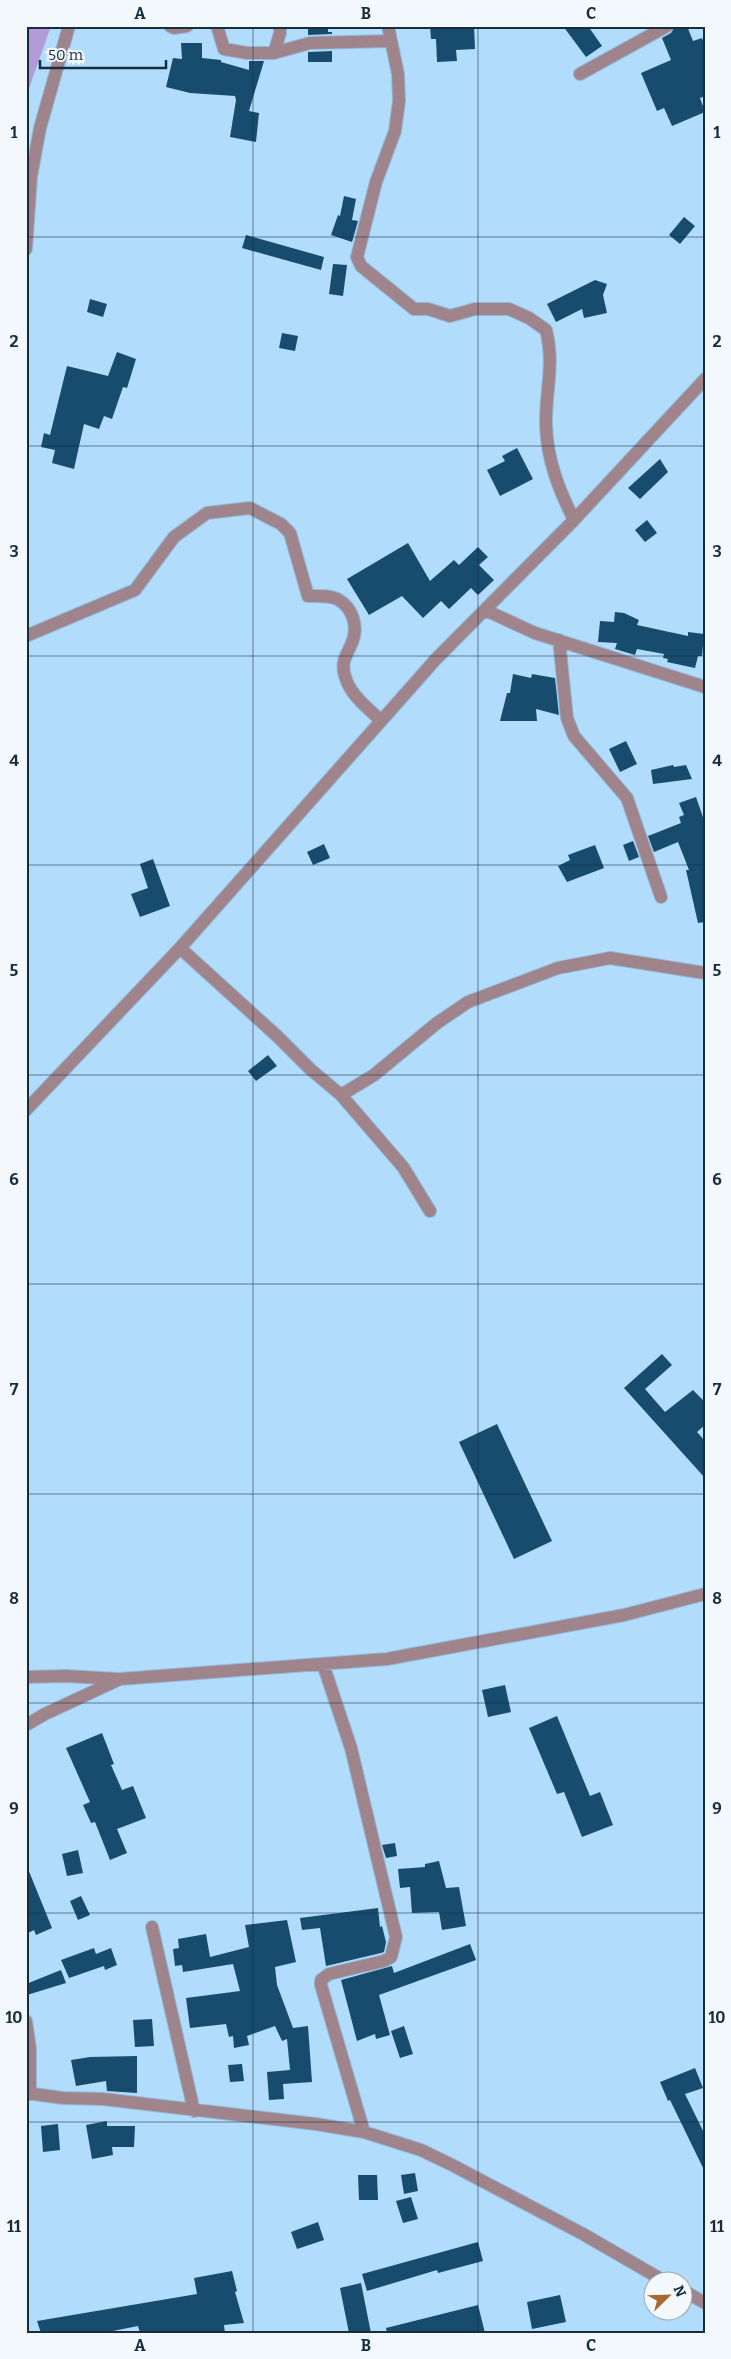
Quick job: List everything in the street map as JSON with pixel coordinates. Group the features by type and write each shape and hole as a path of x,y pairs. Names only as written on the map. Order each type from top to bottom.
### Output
{"street":[{"path":"26,249 31,177 40,128 69,26"},
{"path":"170,26 174,28 187,26"},
{"path":"217,26 224,49 248,53 274,53 310,43 390,41"},
{"path":"274,53 280,33 280,26"},
{"path":"388,26 398,74 395,130 376,182 357,257 361,266 414,308 428,309 450,316 475,309 509,309 529,318 546,330 550,380 546,424 550,463 574,520"},
{"path":"580,74 667,26"},
{"path":"26,1110 180,948 295,821 380,720 574,520 705,380"},
{"path":"26,636 135,590 174,537 206,513 250,508 281,524 290,533 308,596 338,599 349,610 355,623 353,638 342,661 344,675 352,693 380,720"},
{"path":"485,610 535,633 705,687"},
{"path":"559,640 567,718 574,736 627,798 661,896"},
{"path":"180,948 278,1036 310,1069 341,1095 402,1167 430,1211"},
{"path":"341,1095 374,1075 437,1023 468,1002 558,968 610,958 705,973"},
{"path":"26,1677 66,1676 120,1679 388,1658 624,1615 705,1594"},
{"path":"323,1664 351,1748 396,1937 391,1956 384,1961 329,1974 321,1980 320,1985 364,2132"},
{"path":"26,1725 45,1714 120,1679"},
{"path":"152,1927 194,2111"},
{"path":"26,2021 30,2049 28,2093 63,2098 103,2098 194,2111 316,2124 364,2132 421,2150 452,2165 583,2234 649,2272"},
{"path":"694,2297 705,2303"}],"shaded area":[{"path":"26,26 51,26 26,97"}],"building":[{"path":"308,26 328,26 328,32 332,32 332,34 308,35"},
{"path":"430,26 474,26 475,49 456,50 457,61 437,62 436,39 431,39"},
{"path":"563,26 588,26 602,46 586,57"},
{"path":"675,26 687,26 693,41 702,38 705,46 705,96 700,98 705,112 672,126 664,108 657,111 641,73 671,60 662,38 671,33"},
{"path":"181,43 202,43 202,58 221,60 221,62 249,70 249,61 264,61 249,111 259,113 256,142 230,137 235,96 190,93 166,87 173,58 182,59"},
{"path":"332,51 332,62 308,62 308,52"},
{"path":"344,196 356,199 352,220 358,221 352,242 331,235 338,215 340,216"},
{"path":"684,217 695,226 680,244 669,235"},
{"path":"246,235 324,257 321,270 242,248"},
{"path":"333,264 347,265 343,296 329,294"},
{"path":"595,280 607,284 603,295 607,313 584,318 582,309 556,322 547,304"},
{"path":"90,299 107,304 103,317 87,312"},
{"path":"282,333 298,336 295,351 279,348"},
{"path":"117,352 136,359 127,388 123,387 112,419 104,416 99,429 84,424 74,469 52,463 55,450 41,447 44,433 50,435 67,366 108,376"},
{"path":"517,448 533,479 500,496 487,470 505,461 502,456"},
{"path":"660,459 668,472 640,499 628,488"},
{"path":"647,520 657,533 645,542 635,530"},
{"path":"408,543 430,581 454,560 459,565 478,547 488,557 479,565 494,580 478,595 471,588 449,609 441,601 423,618 402,596 369,615 347,579"},
{"path":"615,612 624,613 639,620 637,625 688,636 688,632 704,634 702,656 698,656 695,668 667,662 668,659 663,658 664,654 637,649 635,655 615,649 617,643 598,642 600,621 614,622"},
{"path":"513,674 531,678 532,674 555,678 559,715 536,709 537,721 500,721 507,693 510,693"},
{"path":"626,741 637,764 620,772 609,749"},
{"path":"673,765 674,767 686,765 692,779 653,784 651,770"},
{"path":"696,797 705,823 705,922 698,923 686,870 689,870 678,842 654,852 648,836 681,823 679,817 684,815 679,803"},
{"path":"633,841 639,857 629,861 623,845"},
{"path":"324,844 330,858 313,865 307,852"},
{"path":"595,845 604,868 567,882 558,866 570,860 568,855"},
{"path":"153,859 170,906 140,917 131,894 148,888 140,864"},
{"path":"268,1055 277,1066 256,1081 248,1071"},
{"path":"662,1354 672,1365 645,1389 665,1412 693,1390 705,1402 705,1425 697,1432 705,1441 705,1478 624,1388"},
{"path":"497,1424 552,1541 514,1559 459,1442"},
{"path":"505,1685 511,1712 488,1717 482,1690"},
{"path":"557,1716 590,1796 600,1792 613,1825 582,1837 564,1792 557,1794 529,1728"},
{"path":"102,1733 114,1764 111,1765 122,1790 133,1786 146,1818 117,1829 127,1853 110,1860 95,1822 91,1823 83,1805 90,1802 66,1748"},
{"path":"395,1843 397,1856 386,1858 382,1845"},
{"path":"78,1850 83,1873 67,1876 62,1854"},
{"path":"439,1861 446,1888 459,1887 466,1926 442,1930 439,1912 412,1913 410,1887 400,1888 398,1869 425,1867 425,1864"},
{"path":"26,1864 52,1928 36,1935 34,1930 26,1934"},
{"path":"81,1896 90,1915 78,1920 70,1901"},
{"path":"378,1908 380,1927 382,1926 386,1942 384,1952 381,1953 326,1966 320,1928 302,1930 300,1918"},
{"path":"287,1920 296,1962 275,1967 277,1985 293,2028 308,2026 312,2082 283,2084 284,2099 269,2100 267,2072 290,2070 287,2039 282,2041 275,2026 247,2036 249,2045 234,2048 233,2036 229,2037 226,2024 190,2028 186,1998 240,1991 233,1964 183,1972 182,1965 175,1966 173,1949 179,1948 178,1939 206,1934 210,1957 249,1947 245,1925"},
{"path":"470,1944 476,1960 379,1995 390,2035 376,2039 375,2034 357,2041 341,1980 392,1966 394,1973"},
{"path":"94,1948 96,1954 111,1948 117,1965 105,1970 104,1966 69,1978 61,1960"},
{"path":"61,1970 66,1983 27,1995 26,1984"},
{"path":"152,2019 154,2046 135,2047 133,2020"},
{"path":"404,2026 413,2054 400,2058 391,2031"},
{"path":"137,2056 137,2093 107,2091 106,2081 76,2086 71,2060 90,2057"},
{"path":"242,2064 244,2081 230,2082 228,2065"},
{"path":"695,2068 703,2088 685,2094 705,2135 705,2172 660,2082"},
{"path":"107,2121 107,2126 135,2126 134,2147 112,2147 113,2155 92,2159 86,2125"},
{"path":"58,2124 60,2150 43,2152 41,2126"},
{"path":"415,2173 418,2191 404,2194 401,2175"},
{"path":"358,2175 377,2175 378,2200 359,2200"},
{"path":"411,2197 418,2219 403,2223 396,2201"},
{"path":"318,2222 324,2240 297,2249 291,2232"},
{"path":"478,2242 483,2261 438,2273 437,2270 367,2291 362,2274"},
{"path":"232,2271 237,2291 235,2292 244,2323 224,2325 225,2333 140,2333 138,2326 103,2333 41,2333 37,2321 197,2294 194,2278"},
{"path":"361,2283 371,2333 349,2333 340,2288"},
{"path":"560,2295 566,2322 532,2329 527,2302"},
{"path":"478,2305 485,2333 387,2333 386,2328"}]}
